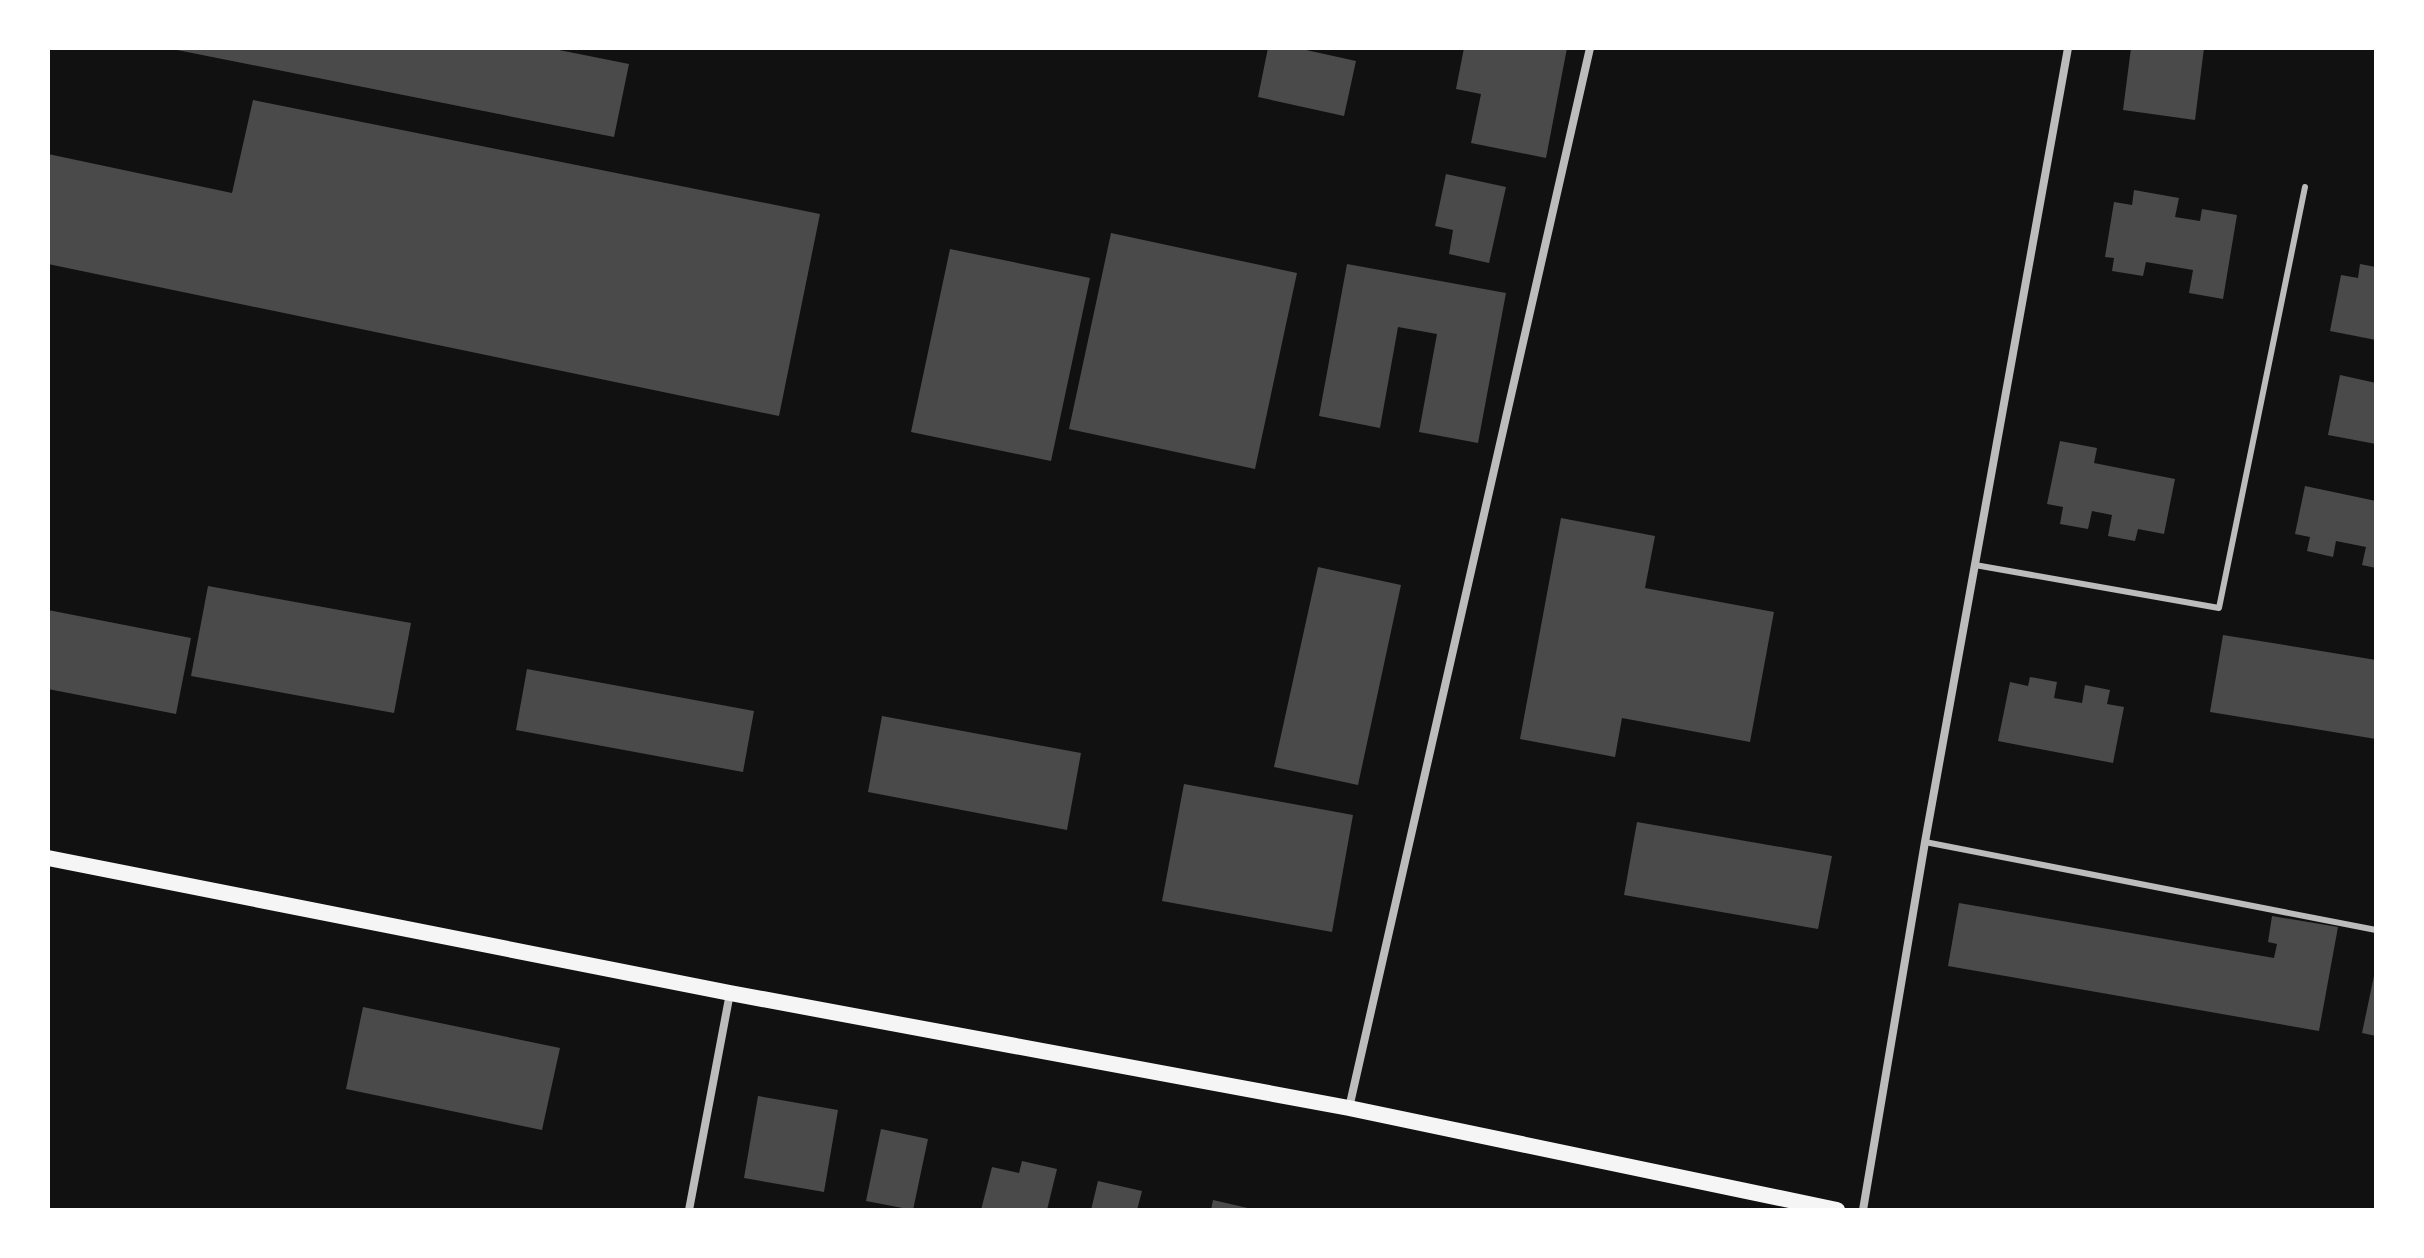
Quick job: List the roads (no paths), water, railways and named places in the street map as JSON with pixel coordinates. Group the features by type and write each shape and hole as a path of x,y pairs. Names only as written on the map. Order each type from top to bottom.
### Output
{"main road":[{"path":"48,858 730,993 1349,1108 1837,1210"}],"street":[{"path":"1349,1108 1590,48"},
{"path":"1863,1210 1925,842 2068,48"},
{"path":"689,1210 730,993"}],"lane":[{"path":"1975,565 2219,608 2305,187"},
{"path":"1925,842 2376,930"}]}
